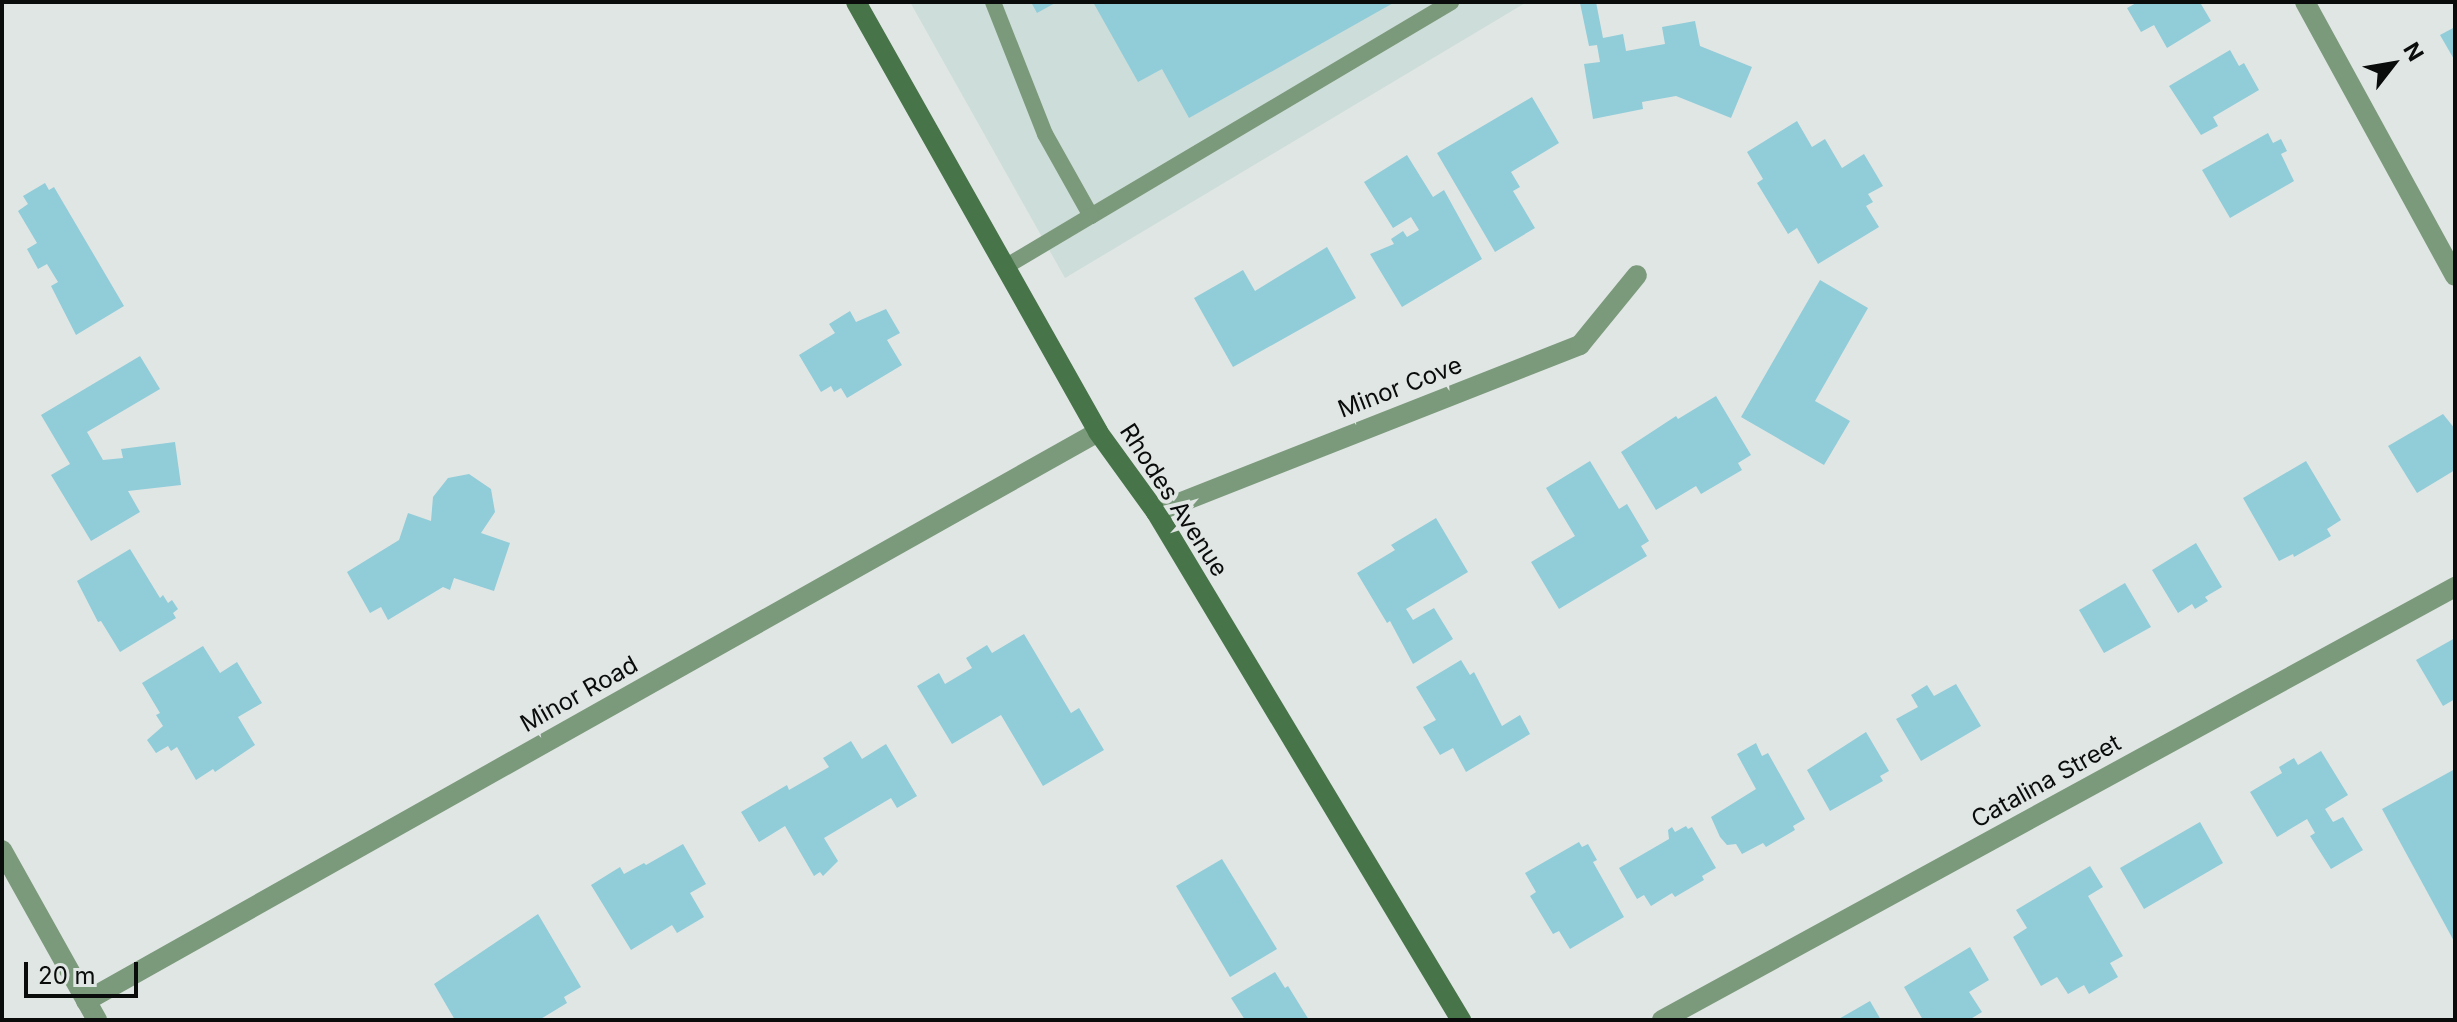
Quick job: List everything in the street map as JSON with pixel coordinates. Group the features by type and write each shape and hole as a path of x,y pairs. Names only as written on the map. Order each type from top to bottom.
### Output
{"main road":[{"name":"Rhodes Avenue","path":"856,2 1098,432 1156,512 1461,1020"}],"street":[{"path":"2305,2 2455,276"},
{"name":"Minor Cove","path":"1156,512 1580,345 1637,275"},
{"name":"Minor Road","path":"86,1001 1098,432"},
{"name":"Catalina Street","path":"1662,1020 2455,587"},
{"path":"2,850 97,1020"}],"lane":[{"path":"993,2 1045,134 1091,216"},
{"path":"1005,267 1451,2"}],"shaded area":[{"path":"910,2 1527,2 1065,278"}],"building":[{"path":"1031,2 1057,2 1037,13"},
{"path":"1093,2 1395,2 1189,118 1162,69 1138,82"},
{"path":"1596,2 1603,38 1623,34 1626,51 1665,44 1662,27 1695,21 1700,46 1752,67 1731,118 1676,96 1642,102 1643,109 1593,119 1584,64 1600,62 1597,45 1589,46 1580,3"},
{"path":"2138,2 2205,2 2201,4 2211,21 2167,48 2154,25 2141,32 2127,8"},
{"path":"2455,27 2455,61 2440,35"},
{"path":"2230,50 2239,66 2244,63 2259,90 2213,117 2218,126 2201,135 2169,86"},
{"path":"1532,97 1559,143 1511,172 1520,187 1513,191 1535,228 1495,252 1437,153"},
{"path":"1797,121 1812,147 1825,139 1842,168 1864,154 1883,186 1868,194 1873,202 1866,206 1879,227 1818,264 1797,228 1788,234 1757,183 1763,179 1747,152"},
{"path":"2268,133 2273,143 2281,139 2287,151 2281,154 2294,181 2230,218 2202,170"},
{"path":"1407,155 1433,197 1444,190 1482,259 1402,307 1370,254 1394,244 1391,239 1403,231 1407,237 1419,230 1411,217 1393,228 1364,182"},
{"path":"45,183 49,190 54,187 124,306 76,335 51,286 58,282 47,264 38,269 27,249 37,243 18,211 28,204 23,196"},
{"path":"1327,247 1356,298 1233,367 1194,298 1243,270 1255,291"},
{"path":"1820,280 1868,308 1815,401 1850,421 1824,465 1741,417"},
{"path":"886,309 900,333 887,340 902,365 847,398 841,388 834,392 831,386 821,392 799,355 835,333 829,324 850,311 856,322"},
{"path":"140,356 160,389 87,432 103,460 123,458 121,449 175,442 181,485 128,491 140,512 91,541 51,475 70,464 41,415"},
{"path":"1716,396 1751,455 1738,463 1742,470 1701,494 1696,486 1656,510 1621,452 1676,416 1678,419"},
{"path":"2443,414 2455,429 2455,470 2417,493 2388,446"},
{"path":"1590,461 1619,509 1627,504 1649,541 1641,546 1647,556 1559,609 1531,562 1575,536 1546,488"},
{"path":"2306,461 2341,520 2327,529 2331,536 2294,557 2293,554 2279,561 2243,498"},
{"path":"469,474 491,489 495,512 481,533 510,543 494,591 454,578 450,590 443,587 388,620 381,607 370,613 347,572 399,540 408,513 431,521 433,497 448,478"},
{"path":"1436,518 1468,572 1406,609 1413,620 1434,608 1453,639 1413,664 1390,621 1387,623 1357,573 1395,550 1391,545"},
{"path":"2196,543 2222,587 2205,597 2208,601 2195,609 2192,604 2178,613 2152,570"},
{"path":"130,549 160,598 163,595 168,603 172,600 178,609 173,613 176,618 120,652 101,621 98,622 77,581"},
{"path":"2125,583 2151,627 2104,653 2079,610"},
{"path":"1024,634 1071,713 1079,708 1104,750 1043,786 1001,715 952,744 917,686 939,673 945,684 972,668 966,658 987,645 992,653"},
{"path":"2455,638 2455,699 2443,706 2416,660"},
{"path":"203,646 220,673 237,662 262,703 238,717 255,745 215,772 213,769 196,780 177,747 171,751 168,746 156,753 147,740 163,726 156,715 160,713 142,683"},
{"path":"1461,660 1470,675 1474,672 1502,726 1520,715 1530,734 1466,772 1453,748 1440,755 1423,727 1436,720 1416,687"},
{"path":"1956,684 1981,726 1921,761 1896,719 1918,707 1911,695 1927,685 1934,696"},
{"path":"1866,732 1889,771 1880,776 1883,781 1830,811 1807,770"},
{"path":"851,741 862,759 886,744 917,796 897,808 891,798 824,838 838,861 823,876 820,872 814,876 785,826 759,842 741,812 787,785 789,790 829,767 823,758"},
{"path":"1756,743 1762,756 1768,753 1805,819 1793,826 1795,830 1766,847 1763,843 1742,854 1736,844 1727,845 1720,837 1711,817 1756,789 1737,754"},
{"path":"2321,751 2348,795 2325,809 2333,822 2343,817 2363,850 2331,869 2310,836 2315,833 2307,819 2277,837 2250,792 2282,773 2279,767 2294,758 2298,765"},
{"path":"2455,769 2455,943 2382,809"},
{"path":"2200,822 2223,863 2144,909 2120,868"},
{"path":"1686,826 1688,829 1692,827 1716,868 1702,876 1704,880 1675,897 1672,893 1651,906 1644,895 1637,899 1619,868 1669,839 1668,830 1672,827 1675,832"},
{"path":"1579,842 1582,847 1588,844 1597,860 1593,862 1624,917 1570,949 1559,931 1553,934 1530,896 1536,892 1525,873"},
{"path":"683,844 706,884 690,893 704,917 677,933 672,925 631,950 591,885 620,867 624,874"},
{"path":"1222,859 1277,949 1230,977 1176,886"},
{"path":"2090,866 2103,887 2088,896 2123,956 2110,963 2118,977 2089,994 2084,985 2068,994 2057,977 2041,986 2013,937 2027,928 2016,910"},
{"path":"538,914 581,987 564,997 567,1003 539,1020 455,1020 434,984"},
{"path":"1970,947 1989,980 1969,992 1982,1012 1969,1020 1923,1020 1904,987"},
{"path":"1275,972 1285,988 1288,986 1309,1020 1245,1020 1231,998"},
{"path":"1870,1001 1881,1020 1837,1020"}]}
